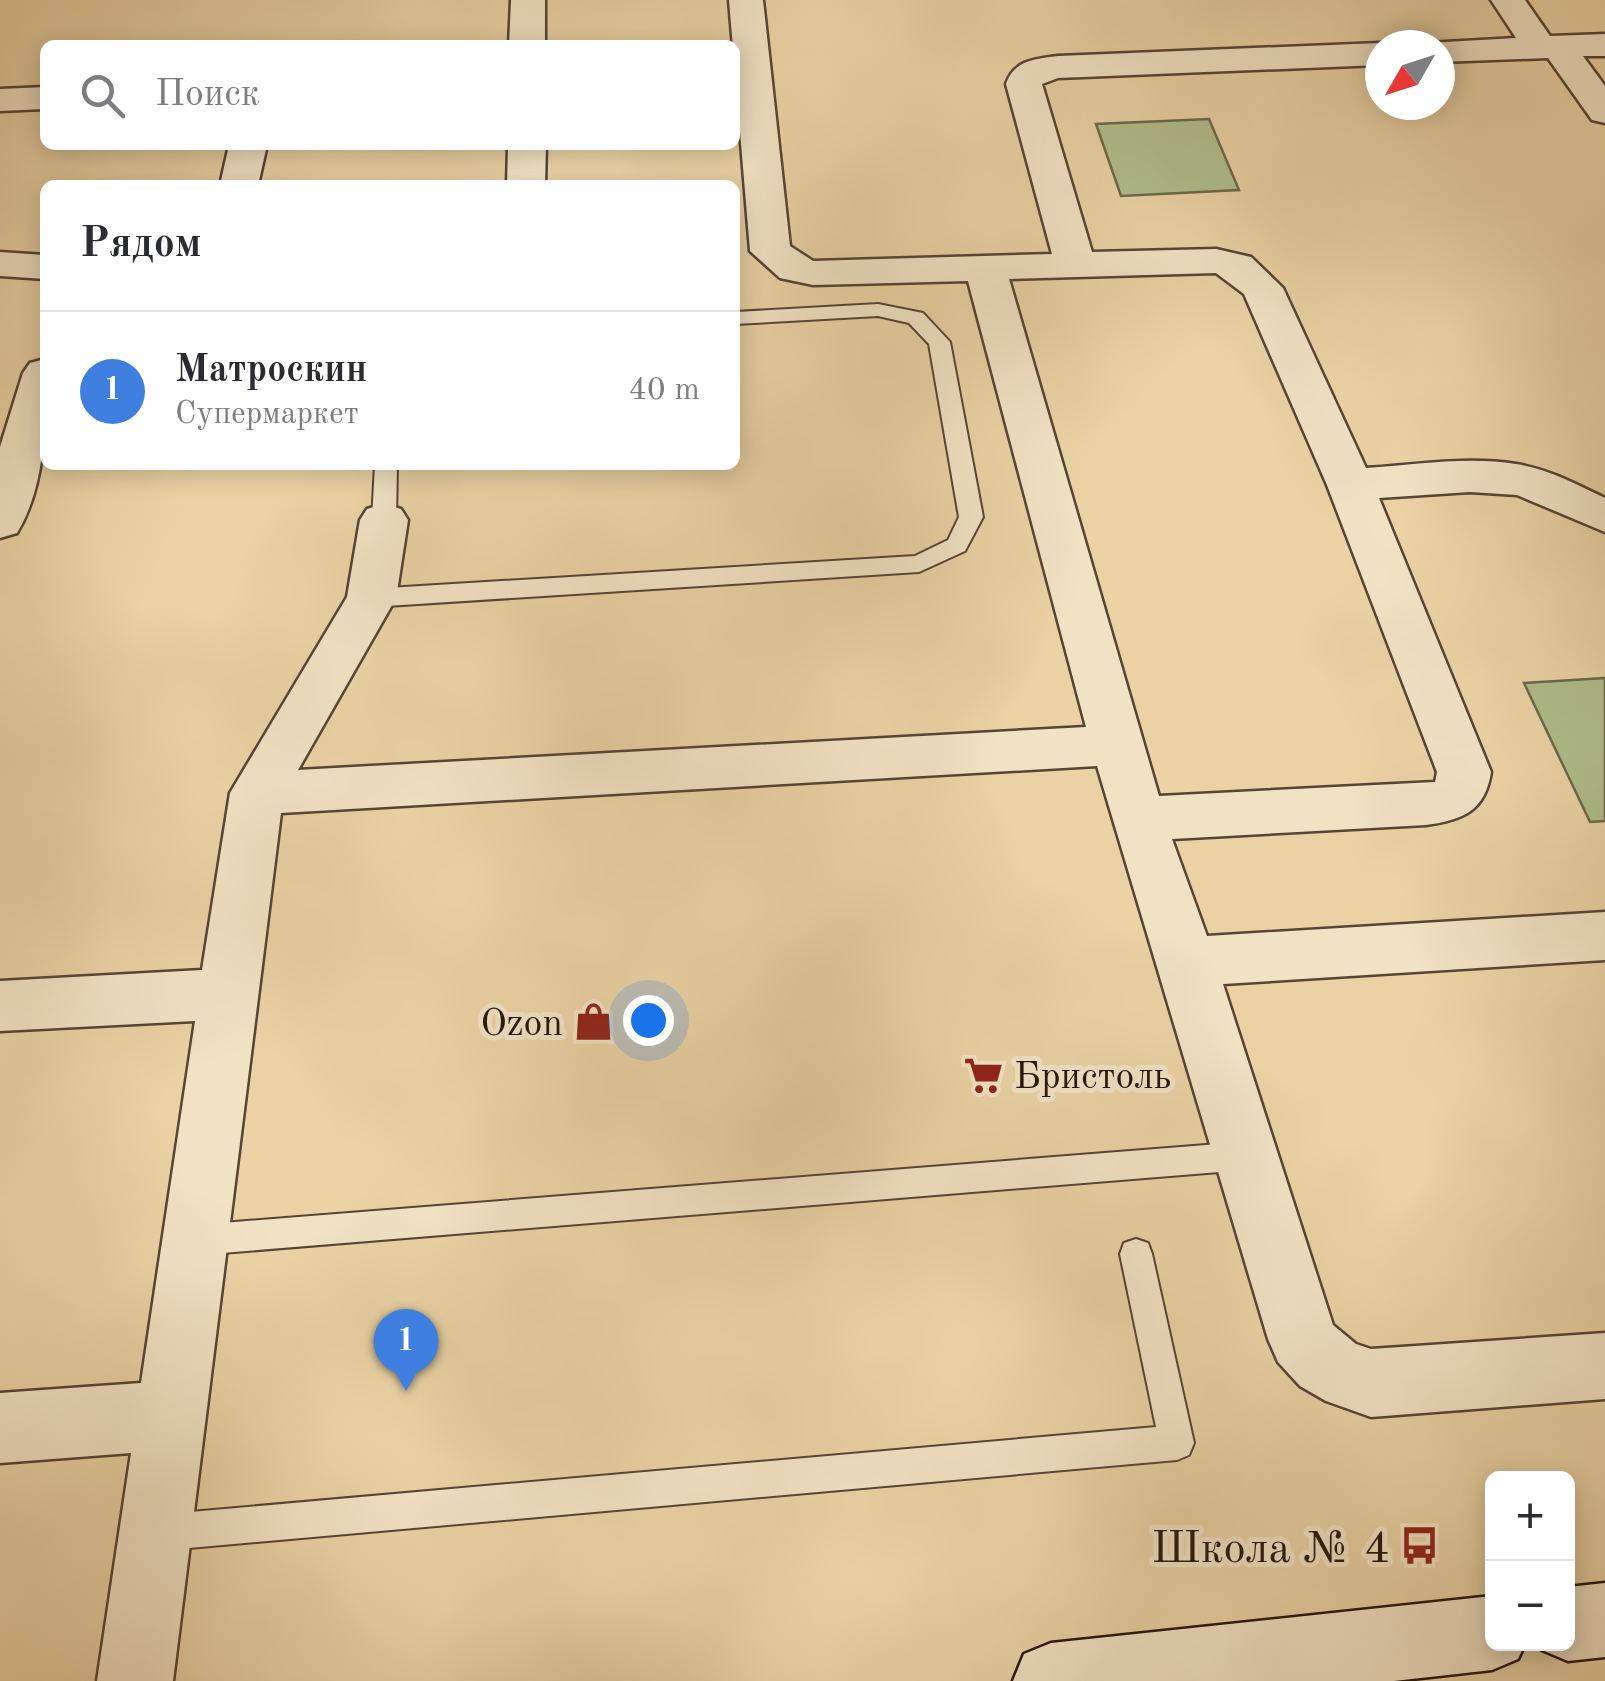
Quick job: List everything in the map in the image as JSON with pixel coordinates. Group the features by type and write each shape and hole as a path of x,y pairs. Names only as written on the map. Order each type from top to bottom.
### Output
{"street":[{"path":"527,40 528,0"},
{"path":"746,0 770,251 779,261 813,273 1216,261 1236,266 1262,288 1350,485 1464,772 1461,791 1448,801 1426,804 1138,819"},
{"path":"1508,0 1605,112"},
{"path":"1455,51 1605,45"},
{"path":"1076,266 1024,84 1027,75 1058,66 1365,55"},
{"path":"0,100 40,98"},
{"path":"240,180 247,150"},
{"path":"526,150 526,180"},
{"path":"0,264 40,268"},
{"path":"986,270 1138,819 1187,962 1302,1339 1315,1358 1344,1377 1371,1382 1605,1366"},
{"path":"0,522 40,390"},
{"path":"1350,485 1502,477 1535,484 1571,504 1605,516"},
{"path":"136,1681 169,1416 197,1240 257,793 371,598 384,520"},
{"path":"257,793 1117,746"},
{"path":"1187,962 1605,936"},
{"path":"0,1006 228,994"},
{"path":"0,1428 169,1416"},
{"path":"1575,1623 1605,1620"},
{"path":"1051,1681 1285,1669 1485,1634"}],"lane":[{"path":"371,598 919,564 957,546 972,517 939,342 916,318 878,310 740,318"},
{"path":"384,520 386,470"},
{"path":"197,1240 1244,1156"},
{"path":"154,1534 1178,1442 1136,1254"}],"green space":[{"path":"1209,119 1239,190 1121,196 1096,124"},
{"path":"1605,678 1605,821 1590,822 1524,683"}],"place":[{"name":"Ozon","path":"593,1022"},
{"name":"Бристоль","path":"984,1075"},
{"name":"Матроскин","path":"406,1391"},
{"name":"Школа № 4","path":"1420,1546"}]}
